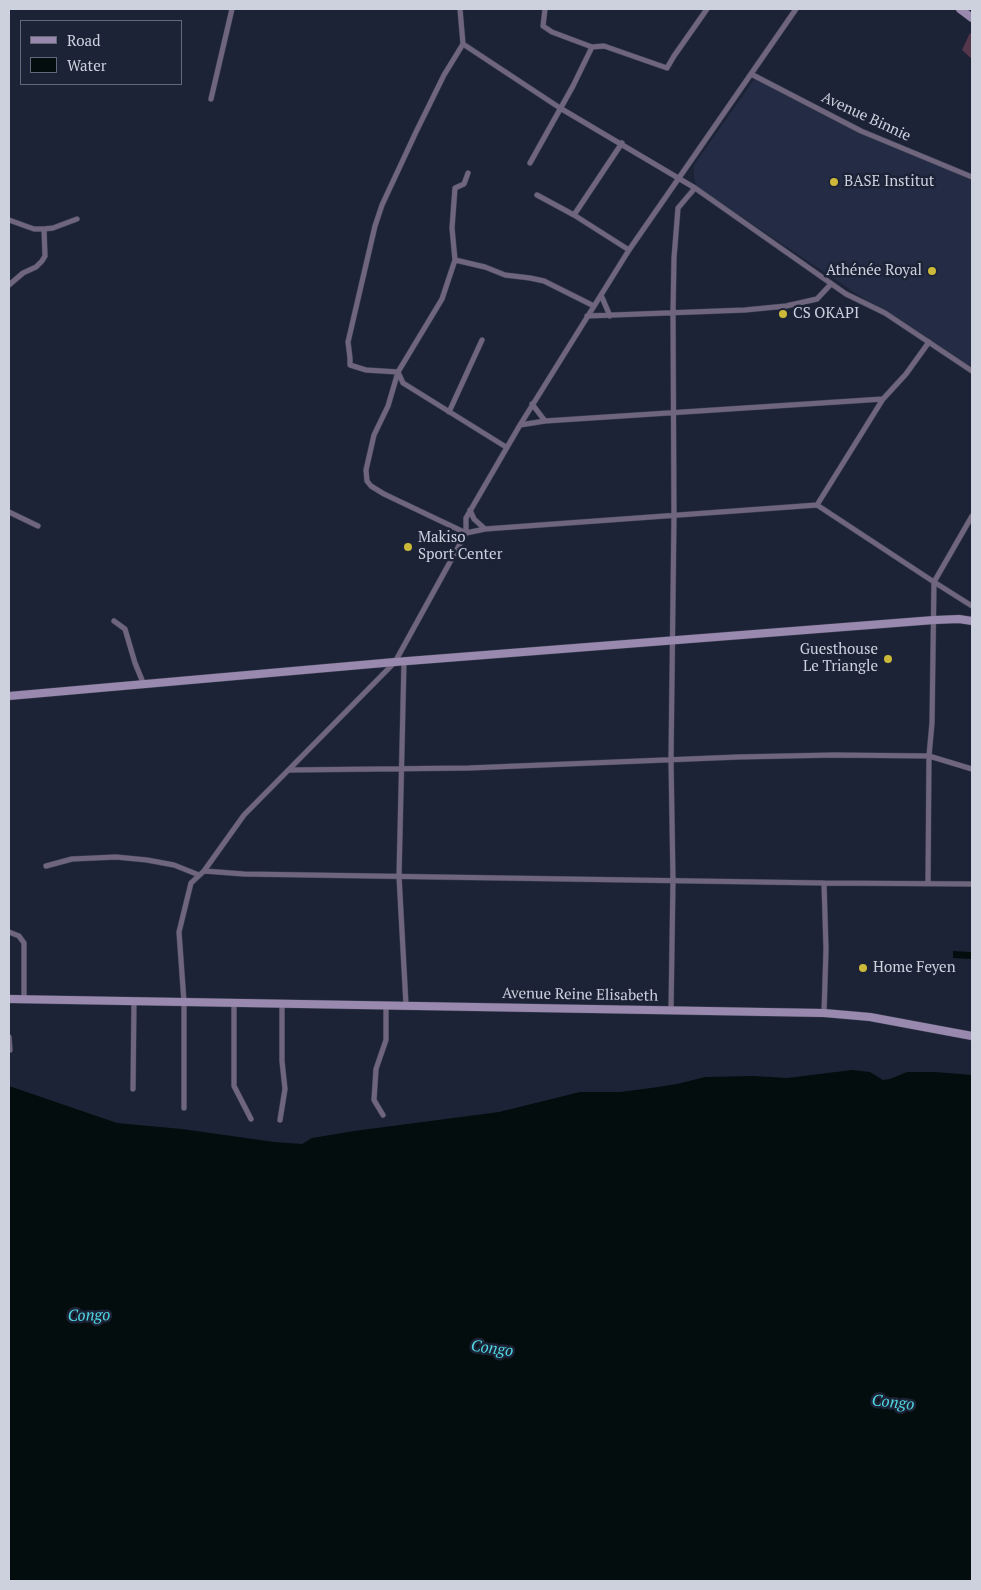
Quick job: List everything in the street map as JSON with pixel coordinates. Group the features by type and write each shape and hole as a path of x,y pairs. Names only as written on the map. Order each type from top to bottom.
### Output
{"street":[{"path":"212,99 232,9"},
{"path":"398,372 372,371 350,365 348,342 375,226 382,205 440,84 463,44 460,9"},
{"path":"545,9 543,26 552,32 592,47 604,46 667,68 707,9"},
{"path":"184,1108 184,1002 180,932 191,883 201,873 244,815 395,662 466,533 466,518 470,510 532,404 629,250 796,9"},
{"path":"960,9 972,18"},
{"path":"463,44 560,108 622,143 678,180 694,188 846,294 885,313 972,371"},
{"path":"530,163 573,86 592,47"},
{"name":"Avenue Binnie","path":"751,74 861,131 972,177"},
{"path":"574,215 622,143"},
{"path":"468,172 464,184 455,188 452,228 455,260 442,298 398,372 388,406 374,435 366,470 367,481 371,486 466,533 817,505 972,606"},
{"path":"672,1010 673,880 671,760 674,516 674,258 678,208 694,188"},
{"path":"537,195 574,215 629,250"},
{"path":"10,222 34,229 44,229 53,228 77,219"},
{"path":"9,285 42,261 45,256 44,229"},
{"path":"455,260 485,267 505,275 544,281 594,306"},
{"path":"587,316 745,310 786,306 817,299 832,284"},
{"path":"601,295 610,316"},
{"path":"449,412 482,340"},
{"path":"817,505 883,399 906,374 929,342"},
{"path":"398,372 403,384 506,447"},
{"path":"520,425 883,399"},
{"path":"532,404 545,422"},
{"path":"470,510 474,520 485,530"},
{"path":"9,512 38,526"},
{"path":"928,883 929,756 932,723 934,582 972,516"},
{"path":"9,696 395,662 934,620 959,619 972,621"},
{"path":"114,621 125,629 144,685"},
{"path":"404,662 398,876 406,1005"},
{"path":"290,770 401,769 824,755 929,756 972,769"},
{"path":"46,866 72,860 116,857 174,865 201,873 824,884 972,884"},
{"path":"824,884 826,949 824,1013"},
{"path":"9,932 19,936 24,943 24,1000"},
{"name":"Avenue Reine Elisabeth","path":"9,999 824,1013 859,1015 972,1036"},
{"path":"133,1089 134,1002"},
{"path":"234,1004 234,1086 251,1119"},
{"path":"280,1120 285,1089 282,1061 282,1004"},
{"path":"383,1115 374,1100 376,1069 386,1040 386,1006"},
{"path":"9,1037 10,1050"}],"shaded area":[{"path":"970,33 972,34 972,59 962,50"},
{"name":"BASE Institut","path":"756,77 917,156 972,177 972,371 697,187 694,178 694,165"}],"water":[{"path":"953,951 972,952 971,959 953,958"},
{"name":"Congo","path":"852,1070 870,1072 883,1080 907,1072 972,1075 972,1581 9,1581 9,1086 117,1123 302,1144 312,1138 354,1131 499,1112 580,1092 620,1092 677,1084 705,1077 754,1076 787,1078"}],"place":[{"name":"BASE Institut","path":"834,182"},
{"name":"Athénée Royal","path":"932,271"},
{"name":"CS OKAPI","path":"783,314"},
{"name":"Makiso Sport Center","path":"408,547"},
{"name":"Guesthouse Le Triangle","path":"888,659"},
{"name":"Home Feyen","path":"863,968"}]}
